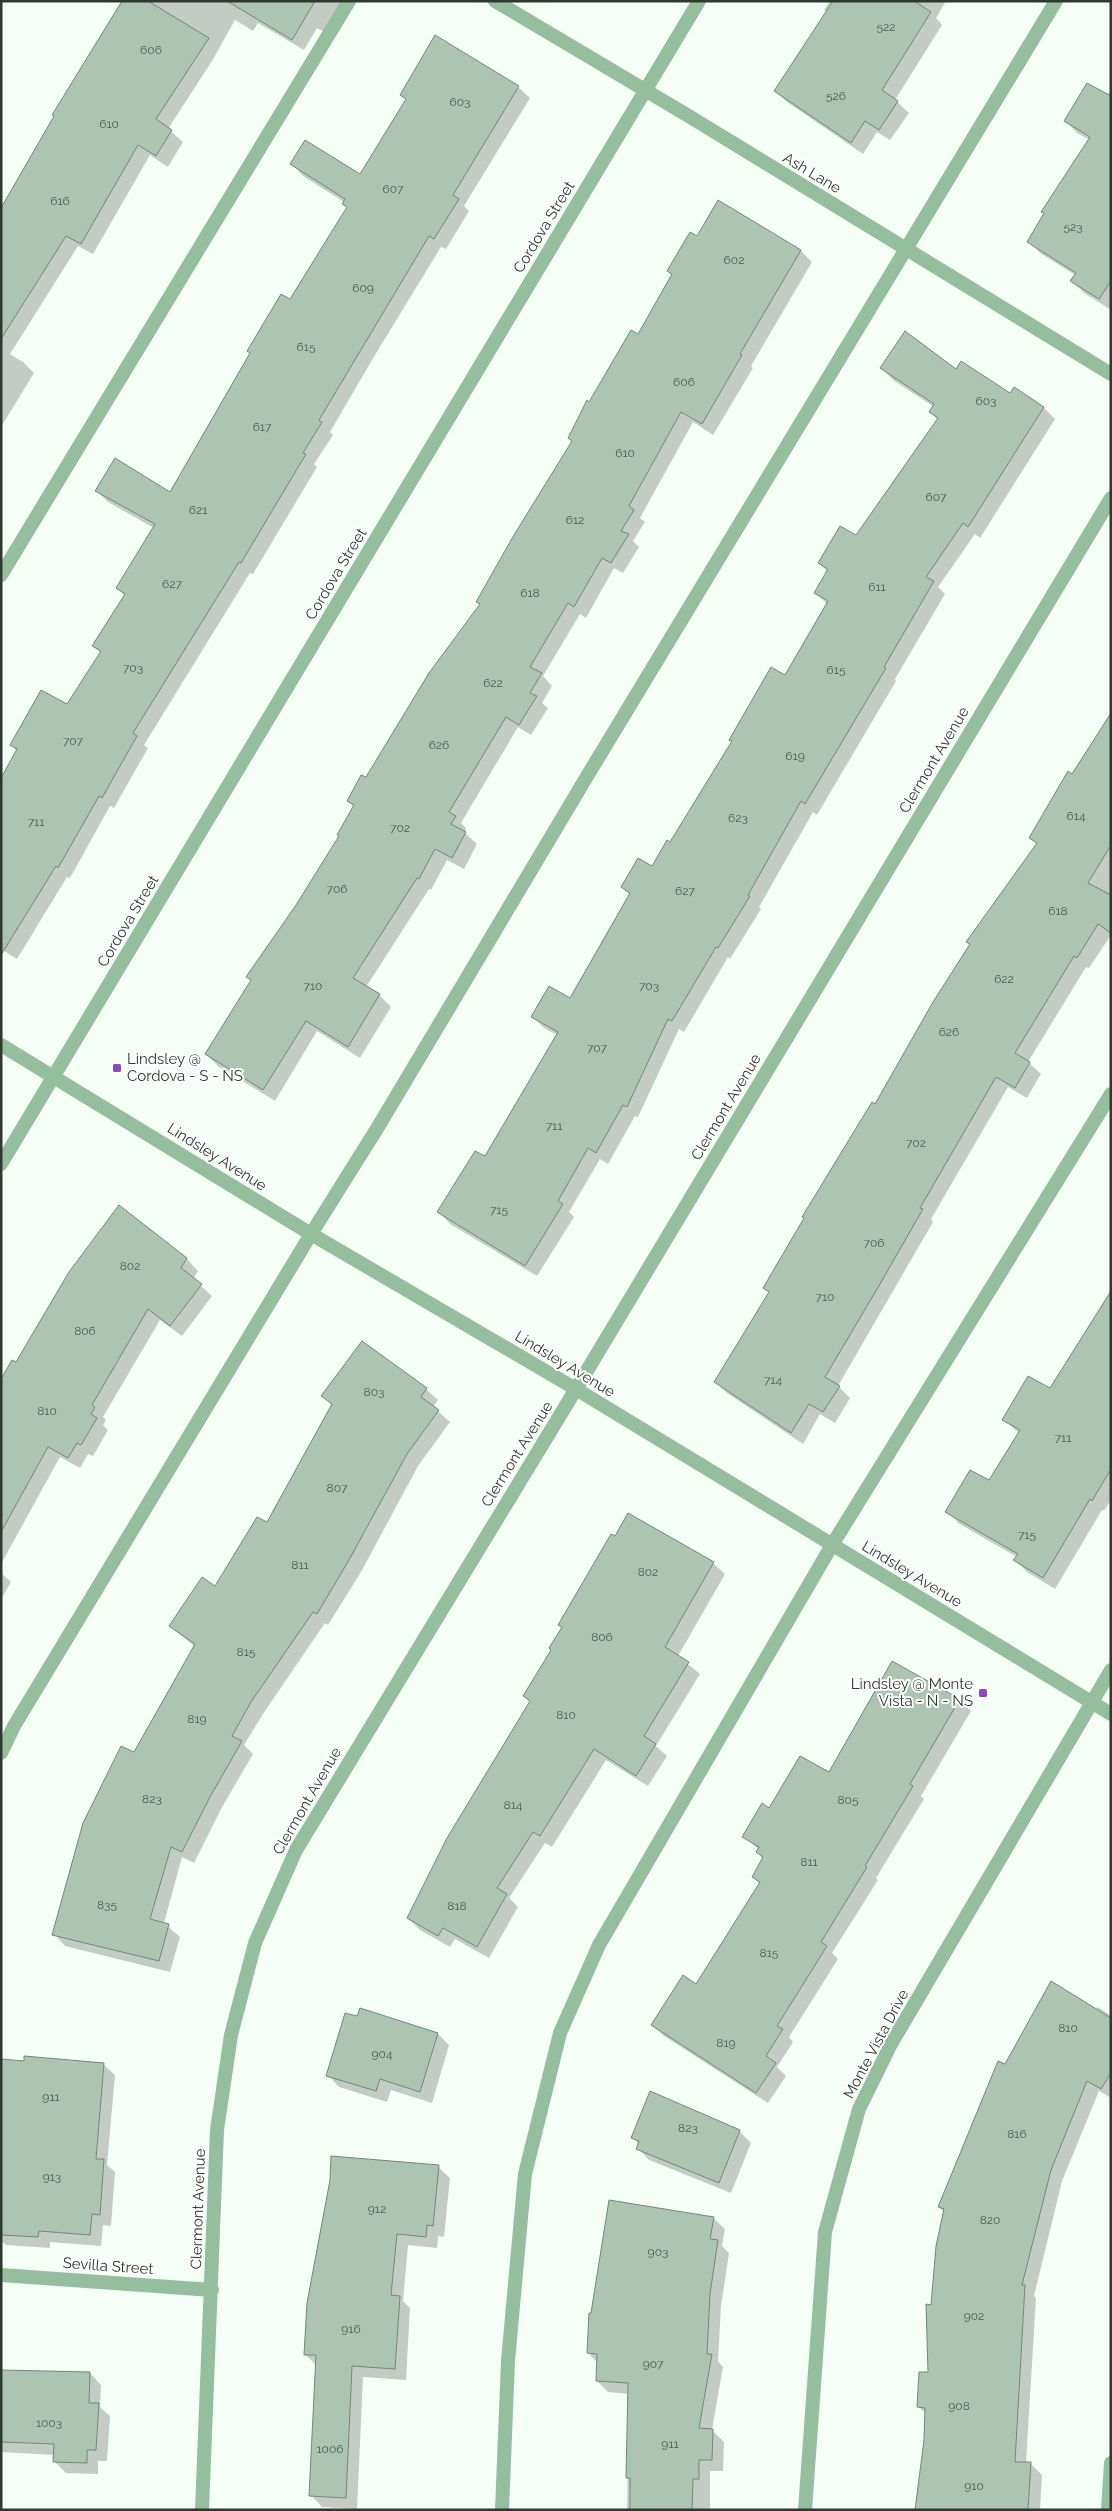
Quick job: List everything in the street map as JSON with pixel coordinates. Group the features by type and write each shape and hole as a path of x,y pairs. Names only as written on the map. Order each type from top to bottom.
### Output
{"street":[{"path":"1,575 349,1"},
{"name":"Ash Lane","path":"495,1 645,90 1111,374"},
{"name":"Cordova Street","path":"1,1164 55,1077 699,1"},
{"path":"1,1753 14,1726 311,1234 378,1127 589,773 1056,1"},
{"name":"Clermont Avenue","path":"202,2510 217,2130 231,2036 255,1942 296,1850 576,1389 1111,498"},
{"name":"Lindsley Avenue","path":"1,1045 311,1234 576,1389 1111,1714"},
{"path":"502,2510 508,2360 525,2174 560,2033 599,1946 832,1545 1111,1094"},
{"name":"Monte Vista Drive","path":"805,2510 825,2232 859,2109 891,2044 1111,1670"},
{"name":"Sevilla Street","path":"1,2275 212,2290"},
{"path":"1108,2510 1111,2463"}],"building":[{"path":"122,1 148,1 209,38 156,119 172,130 156,156 138,145 81,244 66,236 1,339 1,208 54,116 52,115"},
{"path":"227,1 315,1 292,40"},
{"path":"833,1 914,1 931,12 882,90 898,101 879,130 865,121 851,143 774,91"},
{"path":"435,35 519,86 453,195 459,199 434,239 429,236 319,420 322,422 303,453 306,454 241,563 239,562 133,733 137,736 102,798 99,796 58,868 56,866 1,955 1,778 17,749 10,745 41,690 67,704 101,651 92,646 125,594 116,588 155,524 95,491 115,458 170,492 250,353 247,351 281,294 290,299 347,207 342,204 345,199 290,164 305,140 360,174 406,99 400,95"},
{"path":"1087,83 1111,96 1111,281 1099,299 1070,281 1076,273 1027,242 1044,213 1041,212 1090,137 1064,121"},
{"path":"718,200 801,250 740,354 742,355 702,424 681,412 629,506 634,510 621,531 629,534 611,563 602,558 574,607 568,603 530,667 542,673 530,693 537,696 519,725 506,717 449,812 456,816 451,824 466,832 452,858 435,849 419,879 417,878 353,978 380,994 348,1047 306,1021 263,1090 205,1054 251,980 246,977 296,905 339,836 337,835 354,805 347,801 361,775 366,777 429,673 480,604 476,602 514,535 572,441 568,438 587,400 589,402 631,330 638,334 672,274 667,271 690,232 697,236"},
{"path":"905,331 956,369 961,361 1010,393 1014,387 1044,407 968,527 963,523 926,577 934,581 884,667 886,668 805,804 801,801 748,895 750,896 718,948 716,947 672,1021 668,1019 627,1107 623,1105 596,1153 588,1148 558,1201 563,1204 525,1266 437,1212 475,1151 485,1156 558,1032 531,1017 549,986 570,998 630,893 621,887 638,858 652,866 667,840 670,842 732,741 729,740 771,667 785,675 828,601 814,593 828,569 818,563 840,526 856,535 938,418 929,412 934,404 880,368"},
{"path":"1111,713 1111,845 1088,883 1111,895 1111,933 1098,924 1077,958 1074,956 1015,1053 1030,1062 1015,1088 996,1077 920,1208 923,1209 825,1377 840,1386 823,1412 809,1404 791,1433 714,1382 769,1292 763,1288 804,1218 802,1217 872,1102 875,1104 933,1002 970,944 966,942 1037,843 1029,838 1068,771 1072,774"},
{"path":"119,1205 187,1258 181,1268 202,1284 170,1326 148,1309 92,1405 95,1407 91,1414 97,1418 81,1445 77,1443 68,1458 48,1447 1,1532 1,1379 12,1360 16,1362 69,1272"},
{"path":"1111,1291 1111,1469 1092,1501 1090,1499 1043,1578 1013,1560 1018,1554 945,1512 970,1470 989,1480 1020,1430 1002,1420 1028,1376 1050,1388"},
{"path":"362,1341 427,1388 421,1397 439,1410 407,1454 317,1614 313,1612 251,1702 232,1736 242,1741 210,1797 182,1852 171,1847 150,1919 169,1924 159,1961 52,1935 83,1823 121,1746 134,1752 195,1644 169,1626 202,1577 215,1586 257,1517 267,1522 332,1404 321,1396"},
{"path":"628,1513 714,1562 665,1647 689,1662 644,1736 656,1744 636,1776 594,1749 540,1836 533,1832 497,1888 507,1894 477,1947 443,1928 438,1936 407,1918 447,1838 530,1701 523,1696 551,1650 549,1648 562,1627 558,1625 611,1534 615,1536"},
{"path":"892,1661 960,1699 910,1784 913,1786 865,1866 867,1867 821,1942 827,1946 777,2026 783,2029 766,2056 776,2063 756,2093 651,2025 683,1975 696,1984 760,1882 752,1877 763,1857 756,1852 759,1847 742,1837 762,1803 769,1808 800,1756 829,1772"},
{"path":"1051,1981 1111,2018 1111,2073 1101,2089 1087,2081 1051,2170 1022,2285 1025,2285 1015,2462 1031,2462 1028,2510 915,2510 924,2440 925,2408 917,2407 919,2372 928,2372 926,2304 931,2305 936,2246 944,2209 938,2207 998,2061 1005,2064"},
{"path":"360,2008 438,2033 420,2092 380,2079 376,2091 326,2076 345,2013 357,2016"},
{"path":"24,2056 104,2063 96,2159 104,2159 100,2215 92,2214 90,2235 39,2231 38,2237 1,2235 1,2059 24,2061"},
{"path":"650,2091 740,2130 719,2183 636,2149 639,2141 631,2138"},
{"path":"331,2156 439,2165 433,2226 427,2225 426,2237 397,2234 391,2295 400,2296 395,2369 352,2366 346,2498 309,2496 316,2355 304,2355 307,2303 330,2180"},
{"path":"609,2200 714,2217 710,2239 718,2240 710,2294 707,2354 712,2354 699,2428 713,2429 712,2460 699,2460 699,2479 693,2479 692,2510 630,2510 630,2478 626,2478 628,2383 596,2381 597,2354 587,2353 589,2313 591,2313"},
{"path":"1,2370 90,2372 89,2403 99,2403 96,2450 87,2450 87,2463 53,2462 54,2444 1,2442"}],"place":[{"name":"Lindsley @ Cordova - S - NS","path":"117,1068"},
{"name":"Lindsley @ Monte Vista - N - NS","path":"983,1693"}]}
